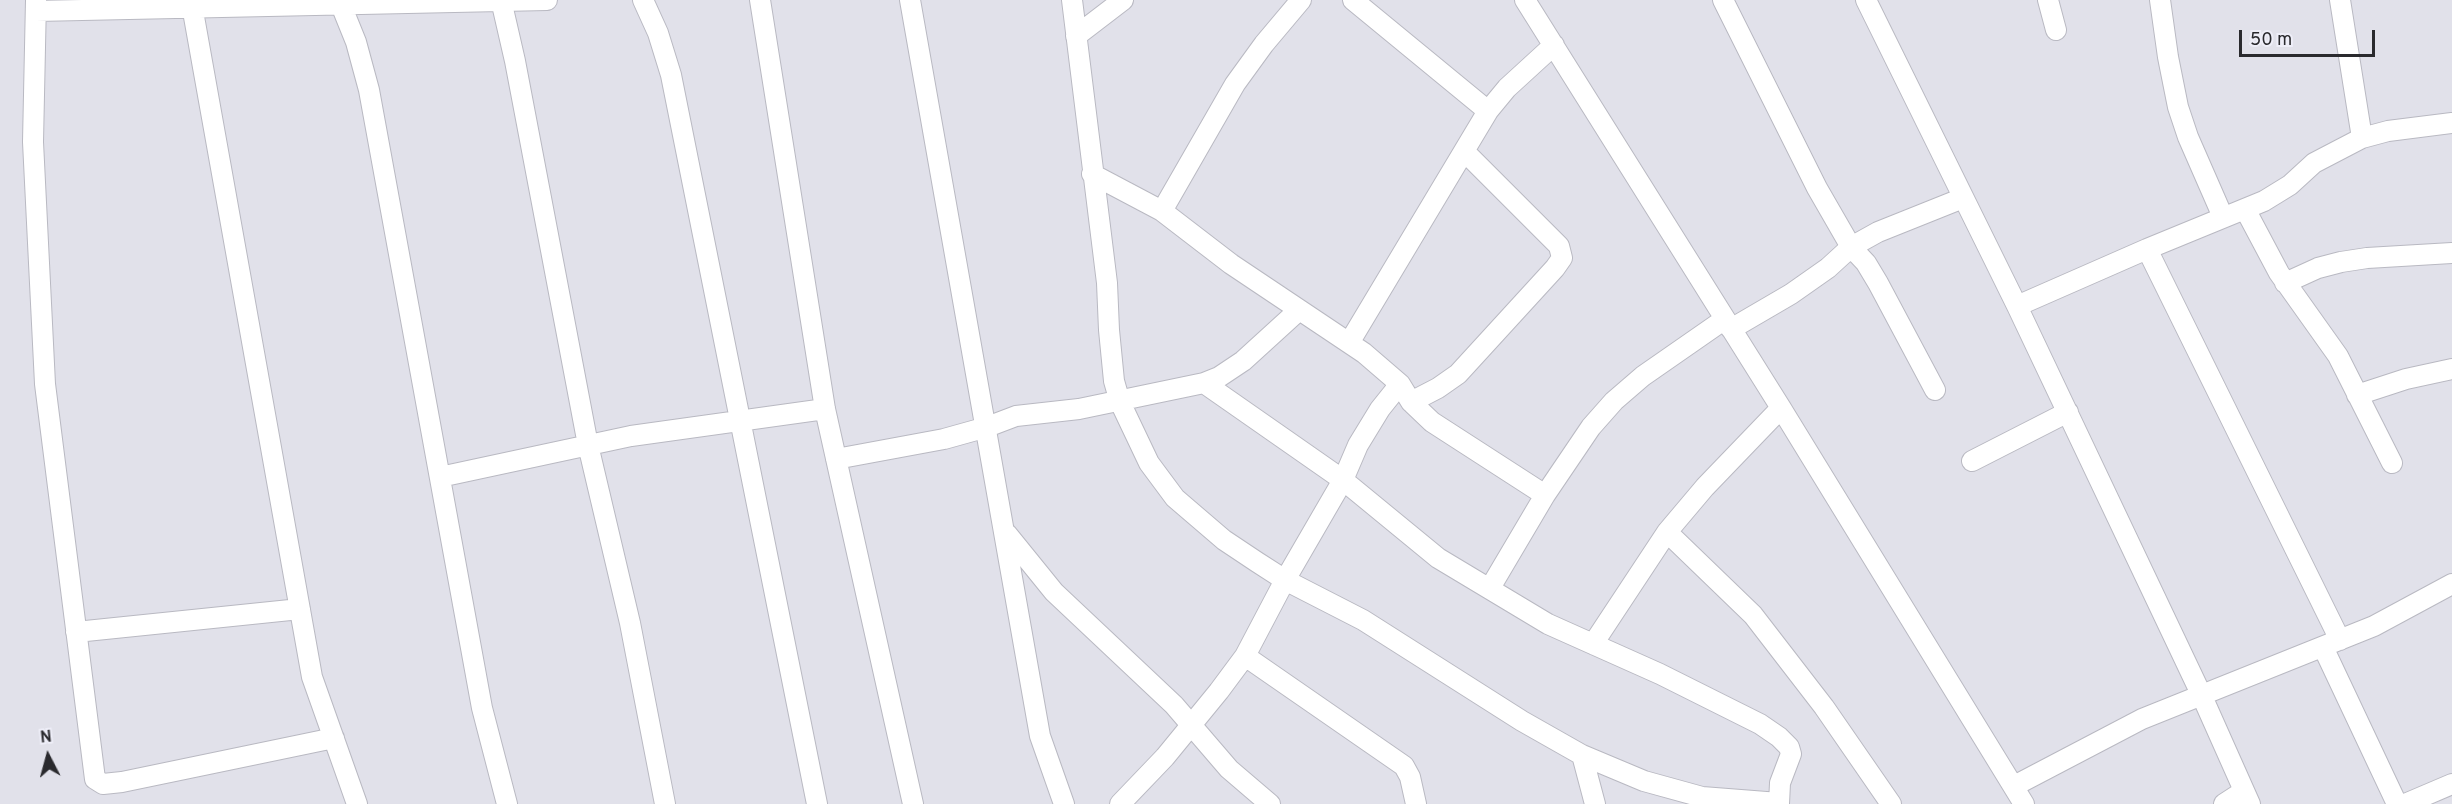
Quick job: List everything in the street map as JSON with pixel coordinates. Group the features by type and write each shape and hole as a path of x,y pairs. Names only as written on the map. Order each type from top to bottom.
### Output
{"street":[{"path":"334,738 103,784 95,779 45,384 33,142 36,6 547,0"},
{"path":"643,0 658,33 671,75 817,804"},
{"path":"760,0 825,409 913,804"},
{"path":"910,0 1040,736 1064,804"},
{"path":"1072,0 1107,283 1114,381 1120,402 1149,463 1174,498 1224,540 1285,580 1363,620 1522,721 1582,755 1644,781 1702,796 1779,804 1780,783 1791,754 1789,747 1779,736 1760,724 1660,674 1548,624 1438,558 1343,480 1204,383"},
{"path":"1076,36 1123,0"},
{"path":"1162,211 1235,84 1264,44 1301,0"},
{"path":"1353,0 1488,111"},
{"path":"1525,0 1781,408 2024,804"},
{"path":"1724,0 1817,188 1851,248 1866,263 1878,283 1935,390"},
{"path":"1866,0 2068,412 2201,694 2247,798 2224,804"},
{"path":"2048,0 2056,30"},
{"path":"2160,0 2178,107 2188,137 2223,217"},
{"path":"2340,0 2362,138"},
{"path":"502,1 588,445 630,623 665,804"},
{"path":"340,2 356,42 369,90 482,708 507,804"},
{"path":"192,4 312,677 357,804"},
{"path":"1349,343 1488,111 1508,88 1554,45"},
{"path":"2017,306 2264,201 2290,185 2314,163 2362,138 2388,131 2452,123"},
{"path":"1411,402 1458,374 1562,258 1560,246 1464,151"},
{"path":"1092,174 1162,211 1231,264 1349,343 1383,368 1400,384 1411,402 1441,428 1545,495"},
{"path":"1490,588 1545,495 1591,427 1642,375 1728,324 1791,294 1828,268 1851,248 1878,232 1963,198"},
{"path":"2245,209 2285,283 2327,339 2392,463"},
{"path":"2147,249 2332,643 2397,804"},
{"path":"2285,283 2318,268 2341,262 2367,258 2452,253"},
{"path":"836,459 891,450 987,427 1016,416 1079,410 1204,383 1219,377 1243,361 1299,310"},
{"path":"2357,395 2406,379 2452,369"},
{"path":"1120,804 1165,757 1245,656 1285,580 1343,480 1358,445 1380,409 1400,384"},
{"path":"1593,644 1667,532 1781,408"},
{"path":"440,477 642,434 825,409"},
{"path":"1972,461 2068,412"},
{"path":"1005,532 1054,592 1192,725 1229,769 1270,804"},
{"path":"1667,532 1753,615 1824,707 1891,804"},
{"path":"2014,786 2142,719 2374,626 2452,584"},
{"path":"76,632 300,609"},
{"path":"1245,656 1404,766 1410,777 1416,804"},
{"path":"1582,755 1595,804"},
{"path":"2405,804 2436,798 2452,784"}]}
